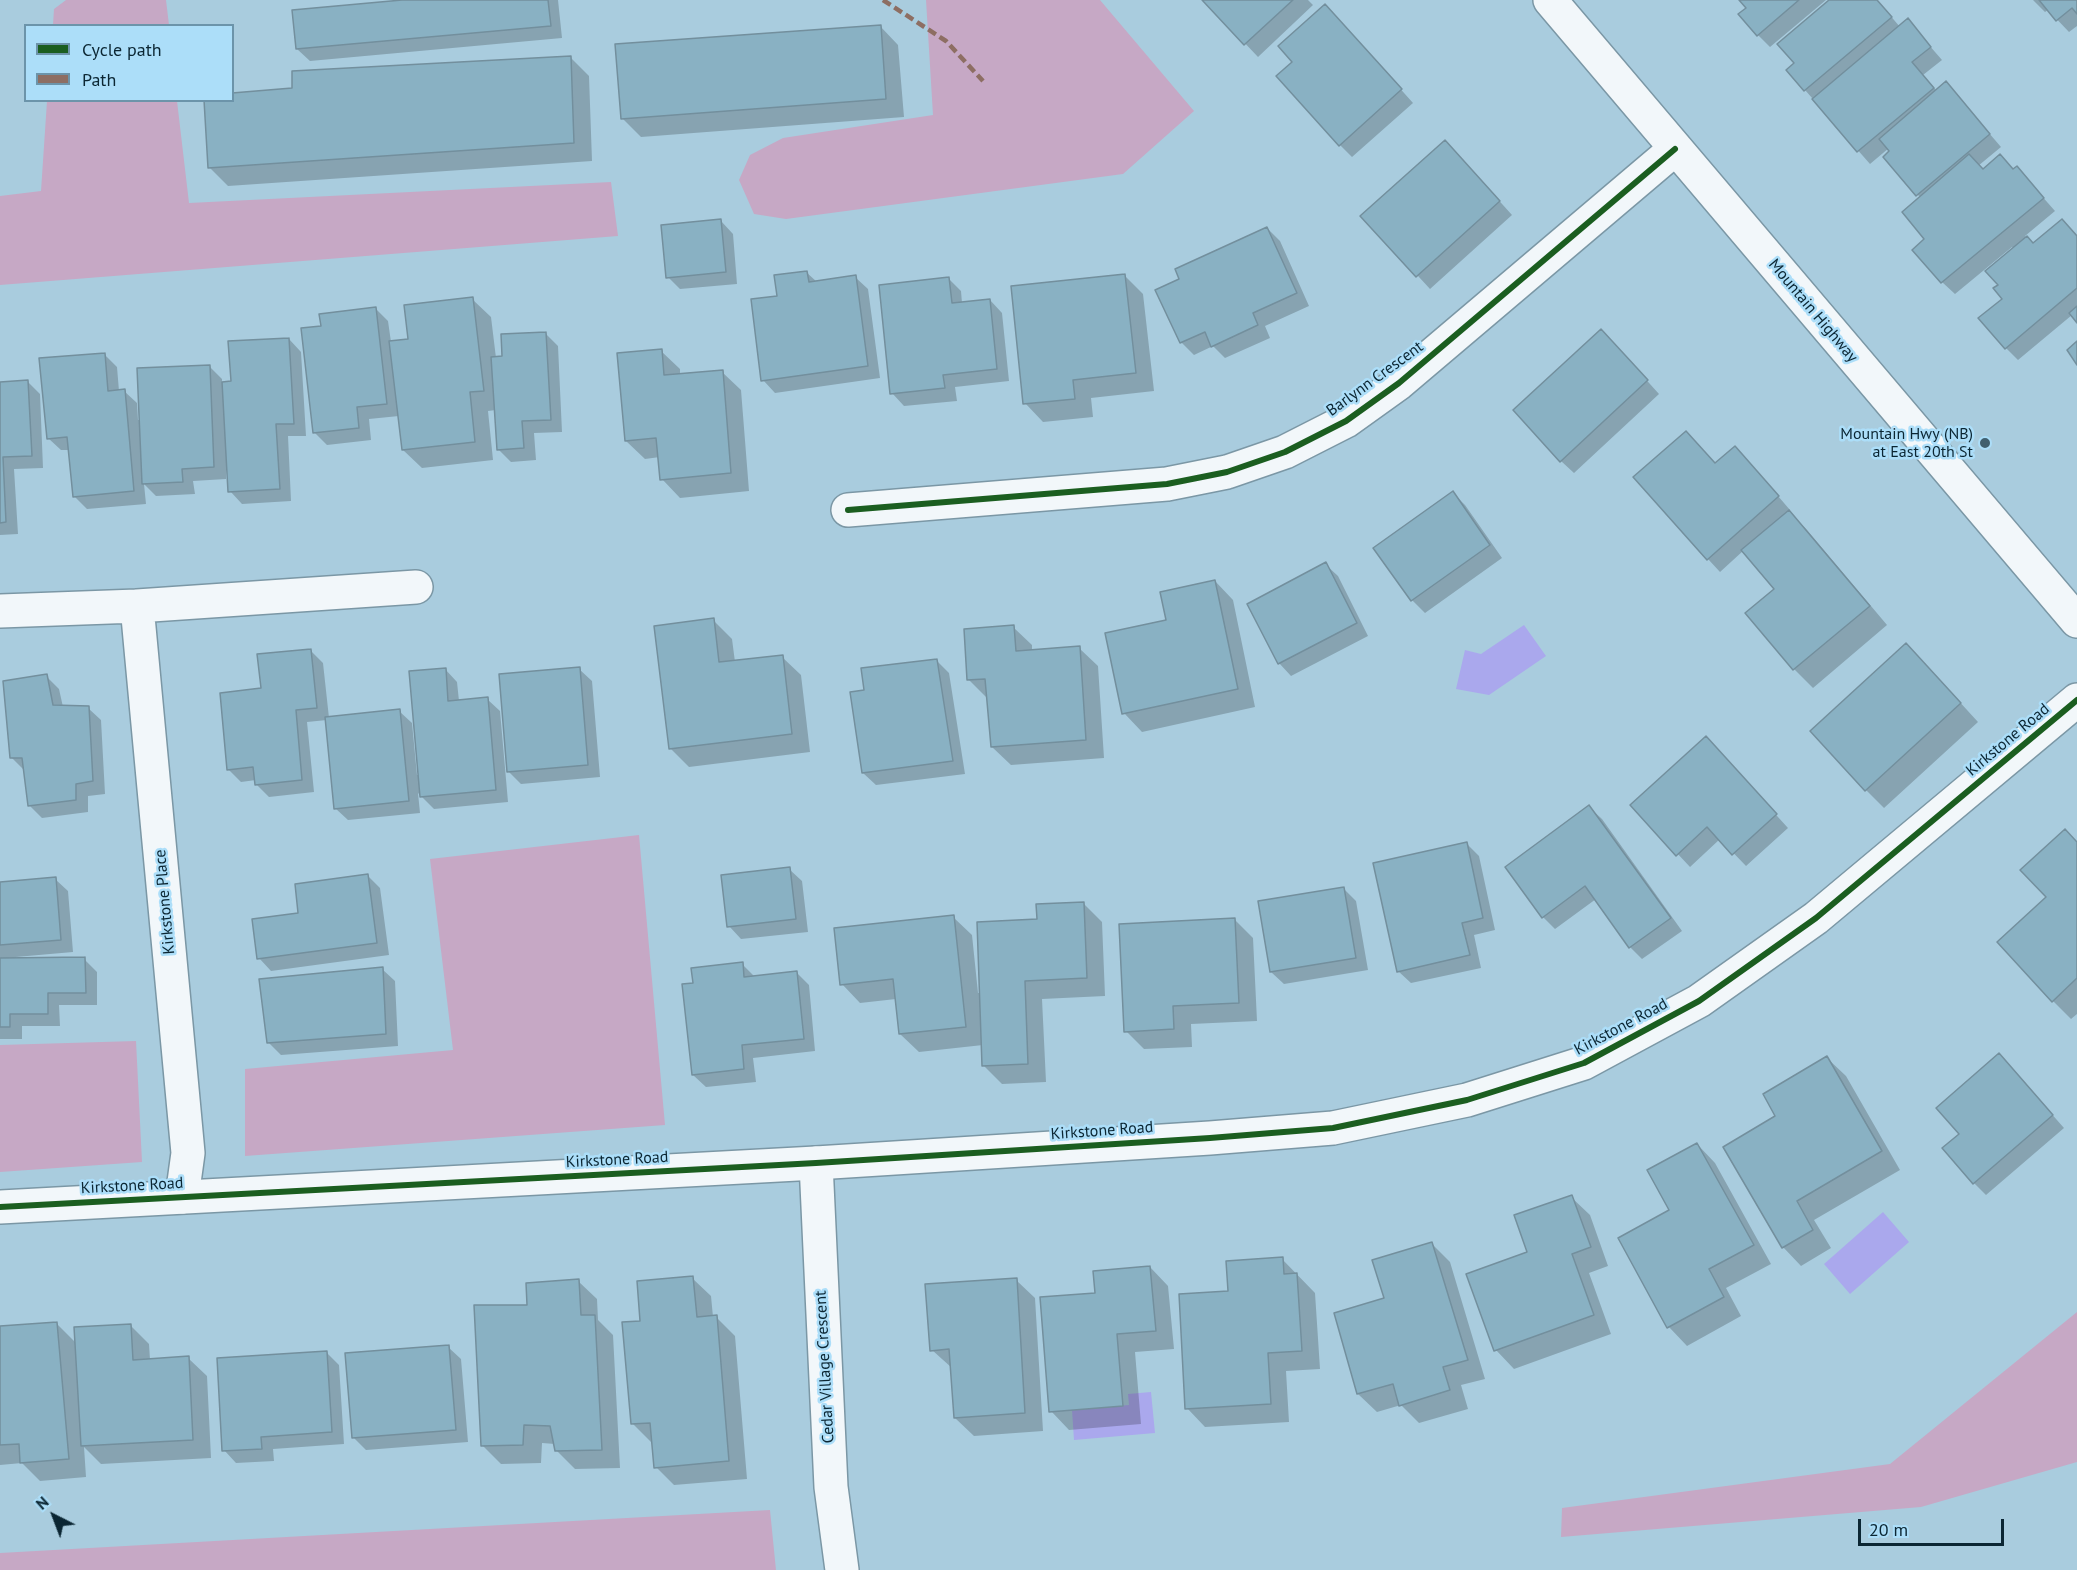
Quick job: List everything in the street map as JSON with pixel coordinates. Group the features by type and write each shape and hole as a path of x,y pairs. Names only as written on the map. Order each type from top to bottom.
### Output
{"street":[{"name":"Mountain Highway","path":"1550,0 2077,621"},
{"name":"Barlynn Crescent","path":"848,510 1167,484 1227,472 1285,452 1346,421 1399,383 1675,149"},
{"path":"0,611 137,606 416,587"},
{"name":"Kirkstone Place","path":"137,606 188,1153 182,1197"},
{"name":"Kirkstone Road","path":"0,1207 816,1163 1333,1128 1467,1100 1584,1063 1699,1001 1816,918 2077,700"},
{"name":"Cedar Village Crescent","path":"816,1163 831,1487 842,1570"}],"shaded area":[{"path":"66,0 166,0 169,24 53,24 54,9"},
{"path":"926,0 1100,0 1194,111 1123,174 786,219 754,214 739,180 750,155 783,138 933,115"},
{"path":"47,102 177,102 189,203 611,182 618,236 0,285 0,196 41,191"},
{"path":"639,835 665,1125 245,1156 245,1069 453,1050 430,859"},
{"path":"136,1041 142,1162 0,1172 0,1045"},
{"path":"2077,1312 2077,1462 1921,1507 1561,1537 1562,1508 1890,1464"},
{"path":"770,1510 776,1570 0,1570 0,1553"}],"water":[{"path":"1524,625 1546,656 1489,695 1456,689 1465,650 1481,654"},
{"path":"1883,1212 1909,1242 1850,1294 1824,1264"},
{"path":"1151,1392 1155,1433 1074,1440 1072,1410 1129,1405 1128,1394"}],"building":[{"path":"402,0 548,0 551,26 296,49 292,10"},
{"path":"1202,0 1293,0 1244,45"},
{"path":"1739,0 1799,0 1757,36 1738,14 1746,8"},
{"path":"1829,0 1877,0 1892,17 1804,91 1786,70 1794,63 1777,44"},
{"path":"2039,0 2077,0 2077,14 2072,8 2056,21"},
{"path":"1325,4 1402,89 1339,146 1276,76 1292,62 1278,46"},
{"path":"1908,18 1931,47 1912,62 1934,88 1857,152 1812,99"},
{"path":"881,25 886,99 621,119 615,44"},
{"path":"571,56 574,143 208,168 204,102 234,102 234,93 292,88 292,71"},
{"path":"1946,81 1990,134 1916,196 1883,157 1889,151 1879,139"},
{"path":"1445,140 1500,201 1416,277 1360,216"},
{"path":"1969,154 1983,169 2000,154 2013,169 2017,166 2044,198 1941,283 1912,250 1924,239 1902,212"},
{"path":"721,219 726,272 666,278 661,225"},
{"path":"2062,219 2077,236 2077,288 2005,349 1978,318 2002,299 1993,288 1998,285 1985,271 2027,236 2033,243"},
{"path":"1267,227 1297,293 1253,313 1258,325 1211,347 1205,332 1180,343 1155,290 1179,279 1175,269"},
{"path":"807,271 809,282 856,275 868,366 761,381 751,299 777,296 774,275"},
{"path":"1125,274 1136,373 1073,380 1075,399 1023,404 1011,286"},
{"path":"949,277 952,303 990,299 997,369 943,375 945,388 890,394 879,285"},
{"path":"473,297 484,391 470,392 475,442 402,450 389,341 408,339 404,305"},
{"path":"2077,306 2077,323 2069,313"},
{"path":"376,307 387,404 357,407 359,428 313,433 301,328 321,326 319,314"},
{"path":"1601,329 1648,380 1560,462 1513,410"},
{"path":"546,332 551,420 522,421 524,448 497,450 491,357 502,356 501,334"},
{"path":"289,338 294,424 276,424 280,489 228,492 222,382 231,381 228,341"},
{"path":"2077,341 2077,365 2067,350"},
{"path":"662,349 664,375 723,370 731,473 660,480 656,438 625,441 617,353"},
{"path":"105,353 108,391 125,389 134,491 73,497 67,437 47,439 39,358"},
{"path":"210,365 214,467 182,469 183,482 142,484 137,368"},
{"path":"28,380 32,456 3,457 6,522 0,523 0,382"},
{"path":"1686,431 1715,463 1735,446 1779,496 1707,560 1633,477"},
{"path":"1453,491 1490,545 1411,601 1373,548"},
{"path":"1789,510 1870,606 1793,670 1745,613 1774,589 1741,550"},
{"path":"1326,562 1357,623 1278,664 1247,604"},
{"path":"1215,580 1238,689 1122,714 1105,633 1166,620 1160,592"},
{"path":"714,618 719,662 783,655 792,734 669,749 654,626"},
{"path":"1014,625 1016,651 1080,646 1086,740 991,747 985,679 967,680 964,629"},
{"path":"1906,643 1961,703 1865,791 1810,731"},
{"path":"311,649 317,708 296,710 302,780 255,785 253,767 227,770 220,693 261,688 257,654"},
{"path":"937,659 953,761 862,773 850,692 864,690 861,668"},
{"path":"580,667 588,765 507,772 499,674"},
{"path":"446,668 448,701 488,697 496,790 420,797 409,671"},
{"path":"47,674 53,705 89,706 93,781 76,784 76,800 28,806 22,758 10,758 3,681"},
{"path":"400,709 409,801 334,809 325,717"},
{"path":"1706,736 1777,814 1732,855 1707,827 1676,856 1630,805"},
{"path":"1589,805 1671,918 1629,948 1585,886 1542,918 1505,867"},
{"path":"2065,829 2077,842 2077,978 2052,1002 1997,942 2046,897 2020,870"},
{"path":"1467,842 1483,918 1462,923 1470,955 1397,972 1373,863"},
{"path":"790,867 796,919 727,927 721,875"},
{"path":"368,874 377,943 257,959 252,919 298,913 295,884"},
{"path":"56,877 61,940 0,945 0,882"},
{"path":"1344,887 1356,958 1270,972 1258,901"},
{"path":"1084,902 1087,978 1025,981 1028,1064 982,1066 977,922 1037,919 1036,904"},
{"path":"954,915 966,1027 899,1034 893,979 840,985 834,928"},
{"path":"1235,918 1239,1003 1173,1006 1174,1029 1124,1032 1119,924"},
{"path":"85,957 86,993 48,993 48,1014 10,1014 10,1027 0,1027 0,958"},
{"path":"743,962 744,977 797,971 804,1039 742,1045 744,1069 692,1075 682,984 693,983 691,968"},
{"path":"383,967 386,1034 267,1043 259,979"},
{"path":"1999,1053 2053,1115 1973,1184 1942,1148 1959,1134 1936,1108"},
{"path":"1827,1056 1882,1151 1797,1201 1813,1230 1782,1248 1723,1147 1775,1116 1763,1094"},
{"path":"1697,1143 1754,1245 1709,1269 1724,1297 1667,1328 1618,1238 1669,1210 1647,1170"},
{"path":"1572,1195 1591,1247 1572,1254 1594,1315 1494,1351 1466,1274 1527,1252 1514,1215"},
{"path":"1432,1242 1468,1360 1443,1367 1450,1390 1399,1406 1393,1384 1357,1394 1334,1313 1384,1298 1372,1260"},
{"path":"1283,1257 1284,1274 1297,1273 1302,1351 1268,1353 1271,1404 1185,1409 1179,1294 1228,1291 1226,1261"},
{"path":"1150,1266 1156,1331 1117,1334 1123,1406 1049,1412 1040,1297 1095,1293 1093,1271"},
{"path":"693,1276 697,1317 717,1315 729,1461 654,1468 650,1423 631,1424 622,1322 640,1321 637,1281"},
{"path":"1017,1278 1025,1413 954,1418 949,1349 930,1351 925,1284"},
{"path":"579,1279 581,1315 595,1315 602,1450 555,1451 550,1426 524,1425 523,1445 481,1446 474,1305 527,1305 526,1283"},
{"path":"57,1322 69,1459 20,1463 19,1444 0,1445 0,1326"},
{"path":"131,1324 133,1360 189,1356 193,1440 81,1446 74,1327"},
{"path":"449,1345 456,1430 352,1438 345,1353"},
{"path":"327,1351 332,1432 261,1437 262,1449 222,1451 217,1358"}],"marked path":[{"path":"883,0 946,41 983,81"}],"cycle path":[{"path":"848,510 1167,484 1227,472 1285,452 1346,421 1399,383 1675,149"},
{"path":"0,1207 816,1163 1210,1138 1333,1128 1467,1100 1584,1063 1699,1001 1816,918 2077,700"}],"place":[{"name":"Mountain Hwy (NB) at East 20th St","path":"1985,443"}]}
